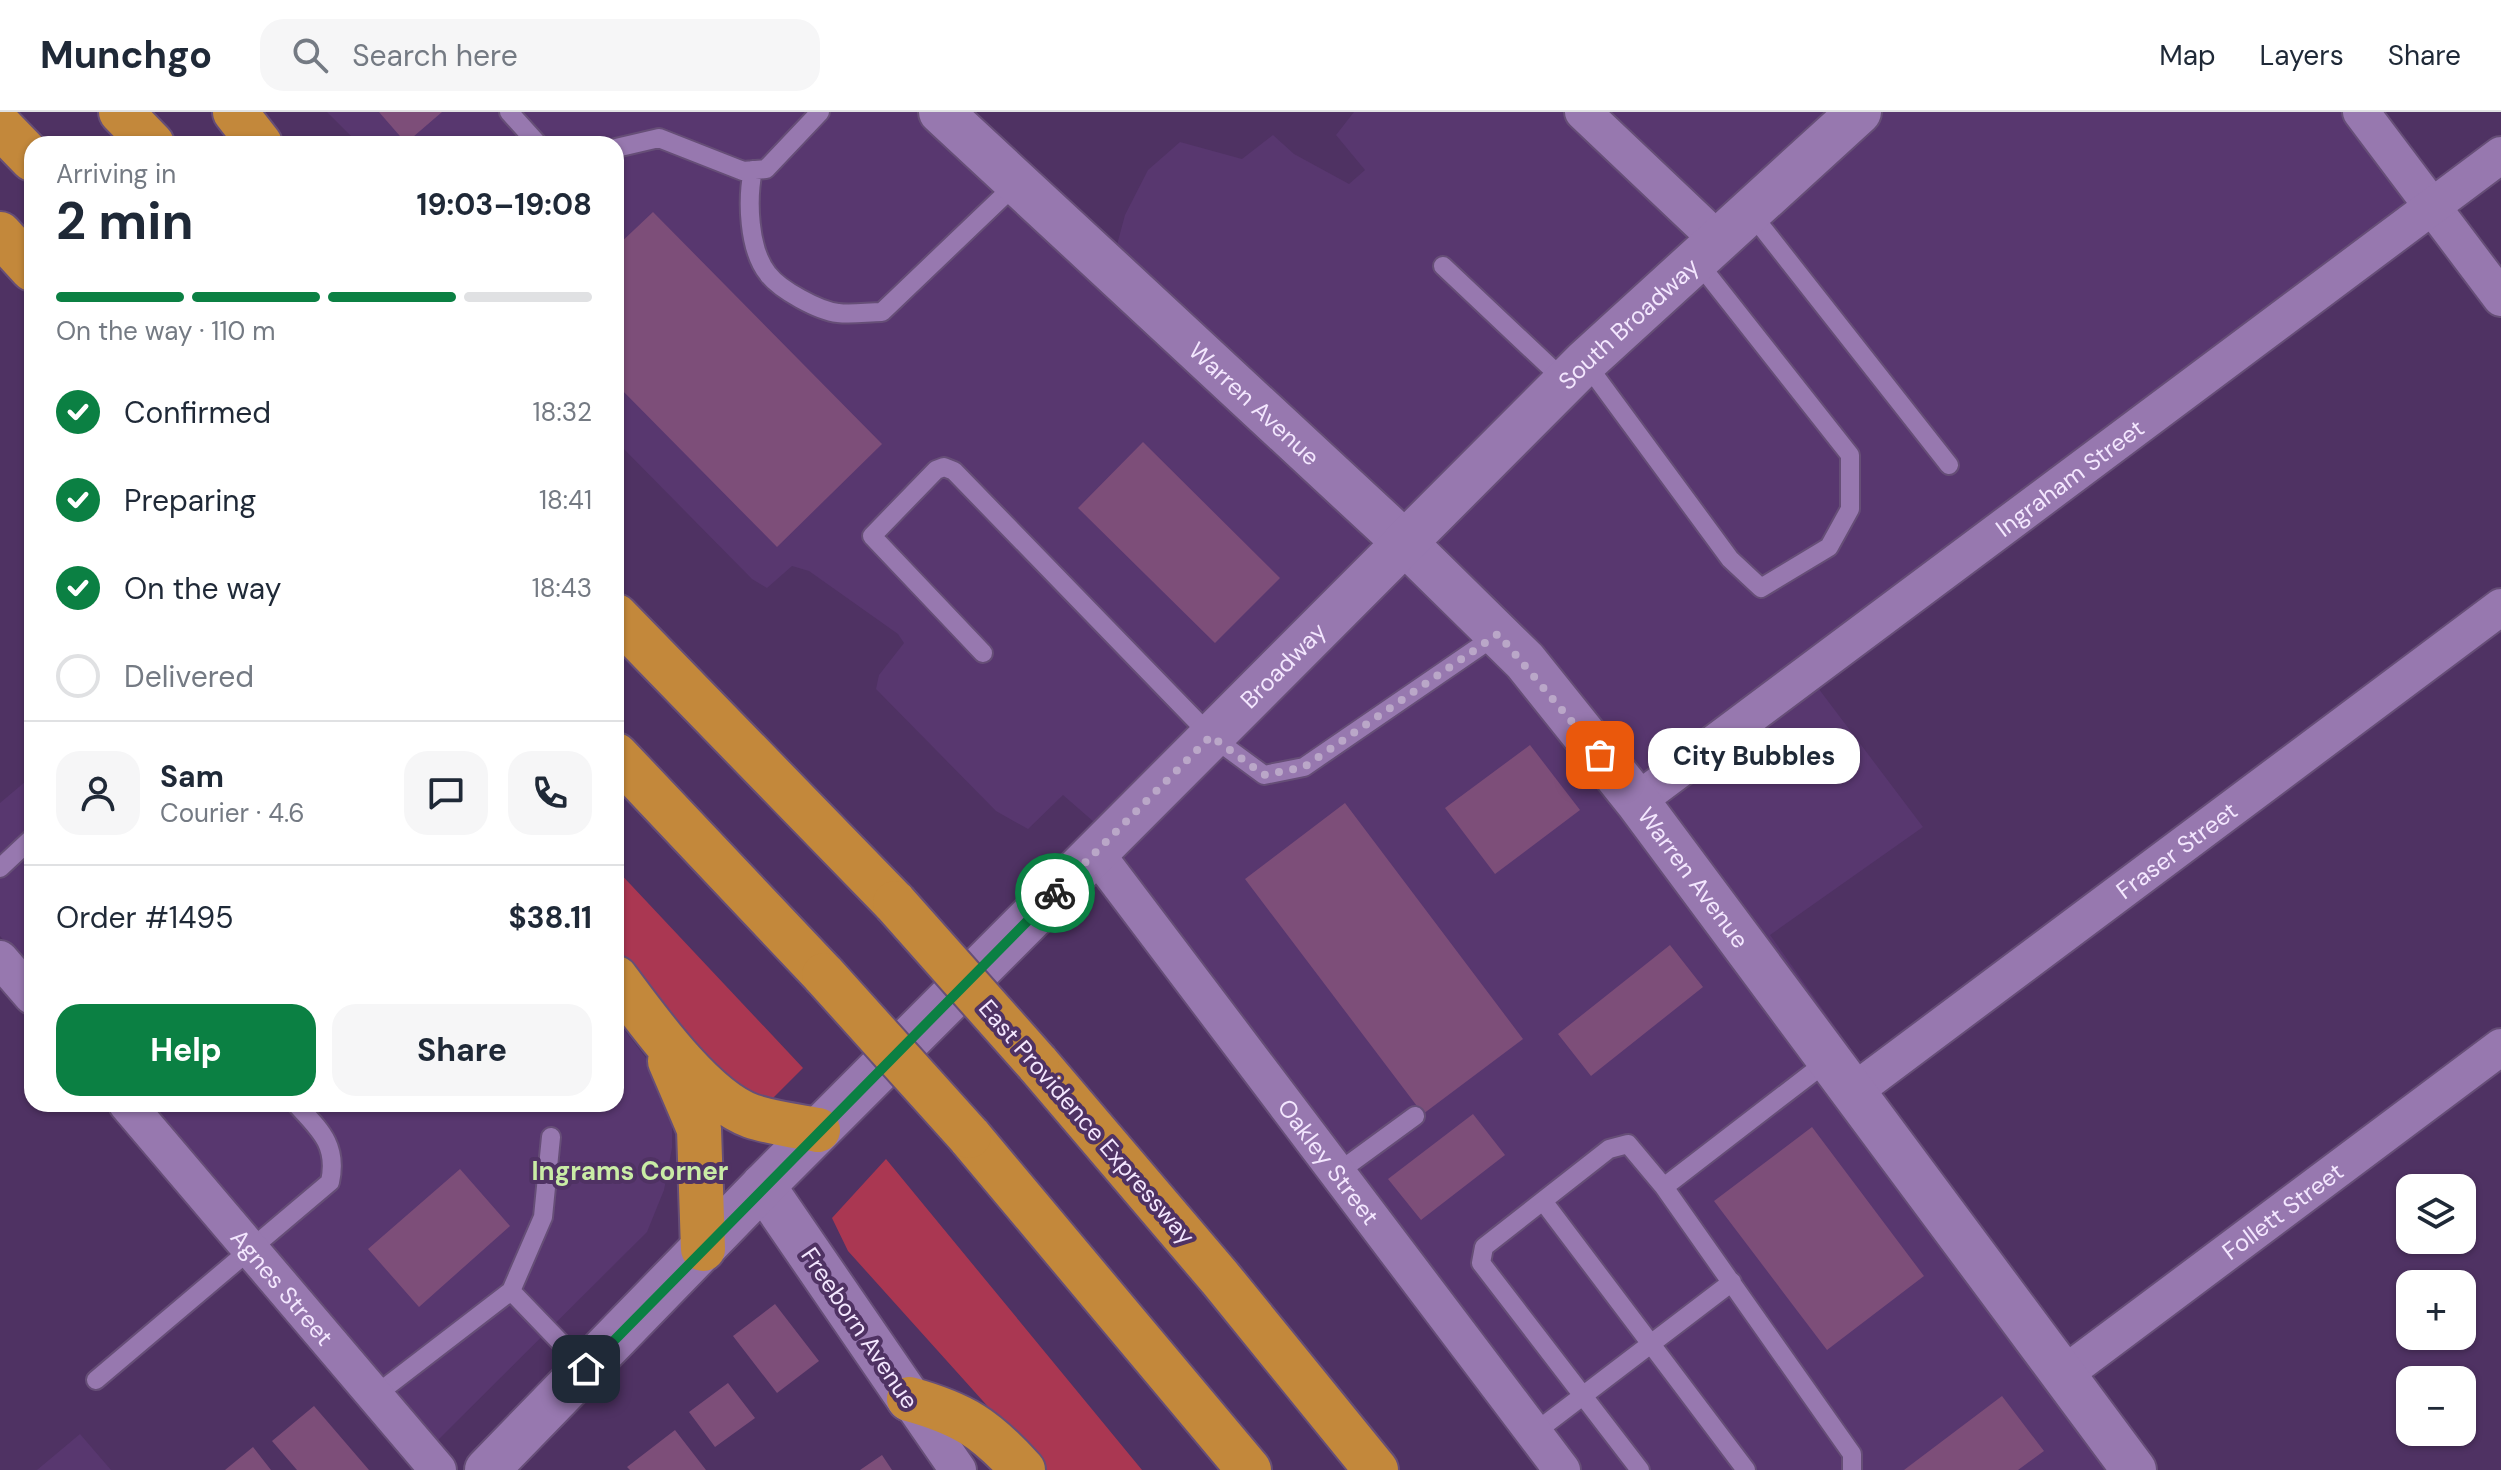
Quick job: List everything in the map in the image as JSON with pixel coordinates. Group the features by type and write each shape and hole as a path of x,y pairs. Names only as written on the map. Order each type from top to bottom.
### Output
{"highway":[{"path":"121,112 144,136"},
{"path":"235,112 254,136"},
{"path":"0,126 24,151"},
{"path":"0,234 24,260"},
{"path":"624,606 692,693"},
{"name":"East Providence Expressway","path":"624,624 895,903 1037,1063 1220,1278 1376,1470"},
{"path":"624,763 824,975 969,1136 1249,1470"},
{"path":"624,989 660,1037 717,1095 749,1116 818,1130"},
{"path":"660,1037 699,1129 703,1249"},
{"path":"909,1399 952,1411 979,1427 1023,1470"}],"main road":[{"name":"Warren Avenue","path":"941,112 1404,542 1525,661 1637,801 2134,1470"},
{"name":"South Broadway","path":"1404,542 1576,372 1859,112"},
{"name":"Broadway","path":"487,1470 818,1130 1404,542"},
{"name":"Freeborn Avenue","path":"763,1186 909,1399"}],"street":[{"path":"1583,112 1708,251"},
{"path":"2361,112 2501,298"},
{"name":"Ingraham Street","path":"1637,801 2501,155"},
{"name":"Fraser Street","path":"1841,1076 2501,607"},
{"name":"Oakley Street","path":"1095,852 1562,1470"},
{"path":"0,959 24,985"},
{"name":"Follett Street","path":"2063,1375 2501,1047"},
{"name":"Agnes Street","path":"142,1112 373,1397 438,1470"},
{"name":"Freeborn Avenue","path":"909,1399 958,1470"}],"lane":[{"path":"509,112 531,136"},
{"path":"624,146 659,138 743,171 766,169 820,112"},
{"path":"753,170 748,196 753,237 767,274 806,303 837,313 882,312 1017,183"},
{"path":"1750,212 1949,465"},
{"path":"1443,266 1576,372 1730,559 1761,588 1829,547 1850,509 1850,455 1708,251"},
{"path":"983,653 872,536 936,470 944,467 954,471 1211,736 1264,775 1304,767 1498,634"},
{"path":"0,868 24,846"},
{"path":"1664,1187 1841,1076"},
{"path":"96,1380 330,1182 334,1162 324,1134 303,1112"},
{"path":"1337,1173 1415,1116"},
{"path":"373,1397 511,1291 543,1217 551,1137"},
{"path":"1640,1470 1481,1263 1484,1247 1609,1149 1628,1144 1664,1187 1852,1454 1852,1470"},
{"path":"1543,1201 1746,1470"},
{"path":"1534,1433 1732,1282"},
{"path":"511,1291 586,1369"}],"shaded area":[{"path":"327,112 958,112 1114,256 1125,215 1148,170 1180,142 1242,159 1273,135 1294,154 1349,184 1365,170 1336,135 1354,112 2358,112 2428,206 1803,668 1923,827 1770,935 2150,1470 1566,1470 1249,1040 1109,835 1063,795 1028,829 996,811 876,689 879,675 904,643 898,634 809,571 792,566 767,588 752,579 624,449 624,136 351,136"},
{"path":"24,783 24,964 0,936 0,803"},
{"path":"624,878 803,1068 768,1103 710,1068 624,960"},
{"path":"624,1029 662,1079 672,1116 672,1148 664,1190 647,1232 438,1440 153,1112 624,1112"},
{"path":"886,1159 1142,1470 1045,1470 848,1251 832,1218"},
{"path":"80,1434 111,1470 37,1470"}],"building":[{"path":"379,112 442,112 414,136 400,136"},
{"path":"653,212 882,444 777,547 624,392 624,239"},
{"path":"1143,442 1280,578 1215,643 1078,508"},
{"path":"1530,745 1580,810 1495,874 1445,808"},
{"path":"1345,803 1523,1039 1423,1114 1245,879"},
{"path":"1670,945 1703,987 1591,1076 1558,1034"},
{"path":"1473,1114 1505,1155 1421,1220 1388,1179"},
{"path":"1812,1127 1924,1276 1827,1350 1714,1201"},
{"path":"460,1169 510,1226 419,1307 368,1249"},
{"path":"775,1304 819,1361 777,1393 733,1336"},
{"path":"728,1383 755,1418 715,1447 689,1412"},
{"path":"2002,1396 2044,1451 2018,1470 1904,1470"},
{"path":"314,1406 369,1470 297,1470 272,1441"},
{"path":"675,1430 706,1470 630,1470 627,1467"},
{"path":"253,1447 271,1470 225,1470"},
{"path":"882,1455 892,1470 860,1470"}],"way so far":[{"path":"1055,893 1211,736 1264,775 1304,767 1498,634 1525,661 1600,755"}],"place":[{"name":"City Bubbles","path":"1600,755"}],"district":[{"name":"Ingrams Corner","path":"630,1171"}],"route":[{"path":"586,1369 1055,893"}]}
